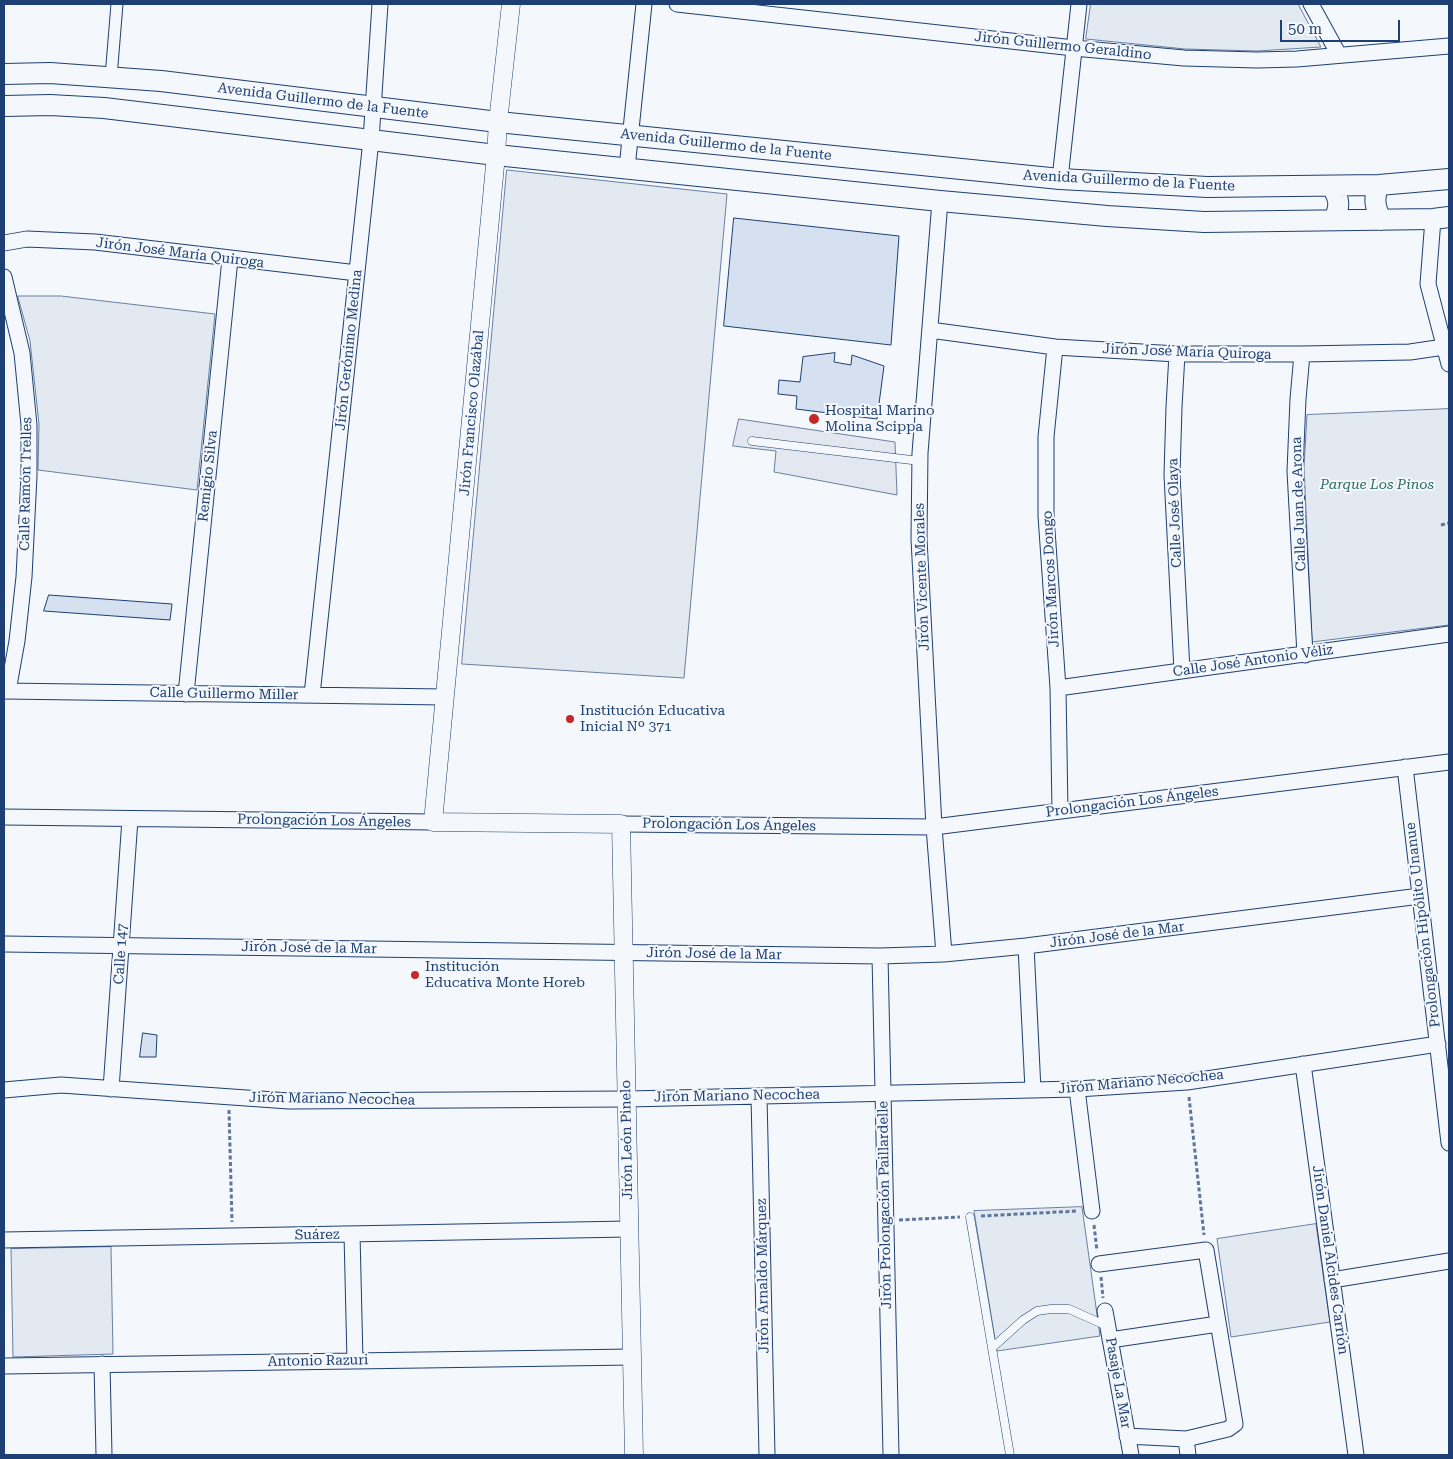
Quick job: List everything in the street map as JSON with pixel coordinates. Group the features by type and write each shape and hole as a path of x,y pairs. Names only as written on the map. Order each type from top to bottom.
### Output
{"main road":[{"name":"Avenida Guillermo de la Fuente","path":"4,74 50,72 161,81 498,122 1060,179 1207,187 1332,187 1449,179"},
{"path":"4,106 50,105 104,108 496,155 940,201 1107,216 1204,222 1441,218"},
{"path":"1379,185 1375,193 1374,202 1381,220"},
{"path":"1332,187 1339,202 1338,212 1334,220"}],"street":[{"path":"111,77 117,4"},
{"name":"Jirón Gerónimo Medina","path":"312,695 371,140 380,4"},
{"name":"Jirón Francisco Olazábal","path":"433,822 498,122 511,4"},
{"path":"627,168 644,4"},
{"name":"Jirón Guillermo Geraldino","path":"677,4 1074,48 1184,58 1239,60 1297,59 1449,46"},
{"path":"1060,179 1079,4"},
{"path":"1311,4 1340,56"},
{"name":"Jirón Vicente Morales","path":"940,201 920,461 919,539 934,827 944,954"},
{"path":"1441,218 1428,284 1449,364"},
{"name":"Jirón José María Quiroga","path":"4,243 27,239 95,242 357,273"},
{"name":"Remigio Silva","path":"186,694 230,259"},
{"name":"Calle Ramón Trelles","path":"4,277 22,353 28,426 29,476 24,577 16,641 6,691"},
{"name":"Jirón José María Quiroga","path":"930,330 1055,346 1177,354 1410,352 1444,347"},
{"name":"Jirón Marcos Dongo","path":"1055,346 1046,447 1046,516 1058,688 1060,811"},
{"name":"Calle José Olaya","path":"1177,354 1172,475 1182,671"},
{"name":"Calle Juan de Arona","path":"1302,354 1295,471 1305,654"},
{"name":"Calle José Antonio Véliz","path":"1058,688 1449,634"},
{"name":"Calle Guillermo Miller","path":"6,691 445,697"},
{"name":"Prolongación Los Ángeles","path":"4,817 934,827 1449,762"},
{"name":"Prolongación Hipólito Unanue","path":"1405,767 1449,1143"},
{"name":"Calle 147","path":"111,1090 130,819"},
{"name":"Jirón León Pinelo","path":"621,824 634,1455"},
{"name":"Jirón José de la Mar","path":"4,944 880,956 944,954 1026,946 1420,896"},
{"path":"1026,946 1033,1090"},
{"name":"Jirón Prolongación Paillardelle","path":"880,956 891,1455"},
{"name":"Jirón Mariano Necochea","path":"4,1090 61,1086 289,1101 626,1099 1077,1089 1188,1082 1438,1044"},
{"name":"Jirón Daniel Alcides Carrión","path":"1304,1064 1356,1455"},
{"path":"1077,1089 1092,1211"},
{"name":"Jirón Arnaldo Márquez","path":"758,1096 767,1455"},
{"name":"Suárez","path":"4,1240 629,1229"},
{"path":"352,1234 355,1361"},
{"path":"1099,1264 1206,1250 1235,1424 1228,1429 1186,1439 1127,1436"},
{"path":"1332,1280 1449,1261"},
{"path":"1107,1326 1218,1324"},
{"name":"Pasaje La Mar","path":"1107,1326 1130,1455"},
{"name":"Antonio Razuri","path":"4,1366 632,1357"},
{"path":"102,1364 104,1455"},
{"path":"1186,1439 1188,1455"}],"lane":[{"path":"752,441 920,461"},
{"path":"970,1217 1010,1455"},
{"path":"992,1348 1023,1320 1037,1311 1069,1309 1107,1326"}],"path":[{"path":"1441,525 1449,523"},
{"path":"1188,1082 1206,1250"},
{"path":"228,1097 233,1236"},
{"path":"886,1221 1092,1211"}],"green space":[{"path":"1091,4 1298,4 1321,47 1257,51 1185,49 1086,39"},
{"path":"507,170 727,194 684,678 462,664"},
{"path":"18,296 61,296 215,314 197,490 38,470 39,424 30,341"},
{"name":"Parque Los Pinos","path":"1449,409 1449,625 1312,642 1304,467 1307,415"},
{"path":"1082,1207 1100,1336 997,1351 974,1211"},
{"path":"1316,1224 1330,1322 1231,1337 1217,1239"},
{"path":"111,1247 113,1354 13,1357 11,1249"}],"shaded area":[{"path":"739,419 895,442 897,495 774,472 776,451 733,446"}],"building":[{"path":"734,218 899,236 891,345 724,326"},
{"path":"835,353 834,362 851,365 852,355 884,366 877,419 796,409 797,396 778,394 779,380 800,382 803,357"},
{"path":"49,595 172,604 170,620 44,611"},
{"path":"143,1033 157,1035 156,1057 140,1057"}],"place":[{"name":"Hospital Marino Molina Scippa","path":"814,419"},
{"name":"Institución Educativa Inicial Nº 371","path":"570,719"},
{"name":"Institución Educativa Monte Horeb","path":"415,975"}]}
